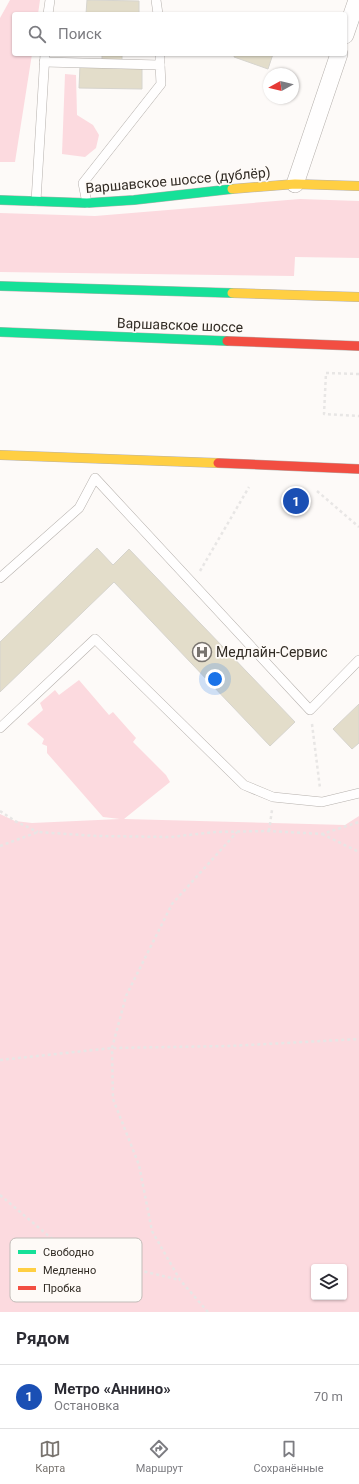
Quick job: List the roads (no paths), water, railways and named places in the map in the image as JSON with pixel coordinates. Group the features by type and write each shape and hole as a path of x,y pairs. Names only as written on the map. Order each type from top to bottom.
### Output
{"main road":[{"name":"Варшавское шоссе (дублёр)","path":"0,200 87,203 134,200 295,184 359,186"},
{"path":"0,286 359,297"},
{"name":"Варшавское шоссе","path":"0,332 359,346"},
{"path":"0,456 94,468 359,469"}],"street":[{"path":"347,29 357,0"},
{"path":"295,184 338,56"}],"lane":[{"path":"48,12 50,0"},
{"path":"156,0 158,12"},
{"path":"87,203 83,183 161,84 160,56"},
{"path":"36,202 45,58 160,65"},
{"path":"0,578 79,508 94,468 193,582 310,710 359,660"},
{"path":"0,728 95,639 244,785 273,797 322,802 359,793"}],"place":[{"name":"Метро «Аннино»","path":"296,501"},
{"name":"Медлайн-Сервис","path":"202,652"}]}
